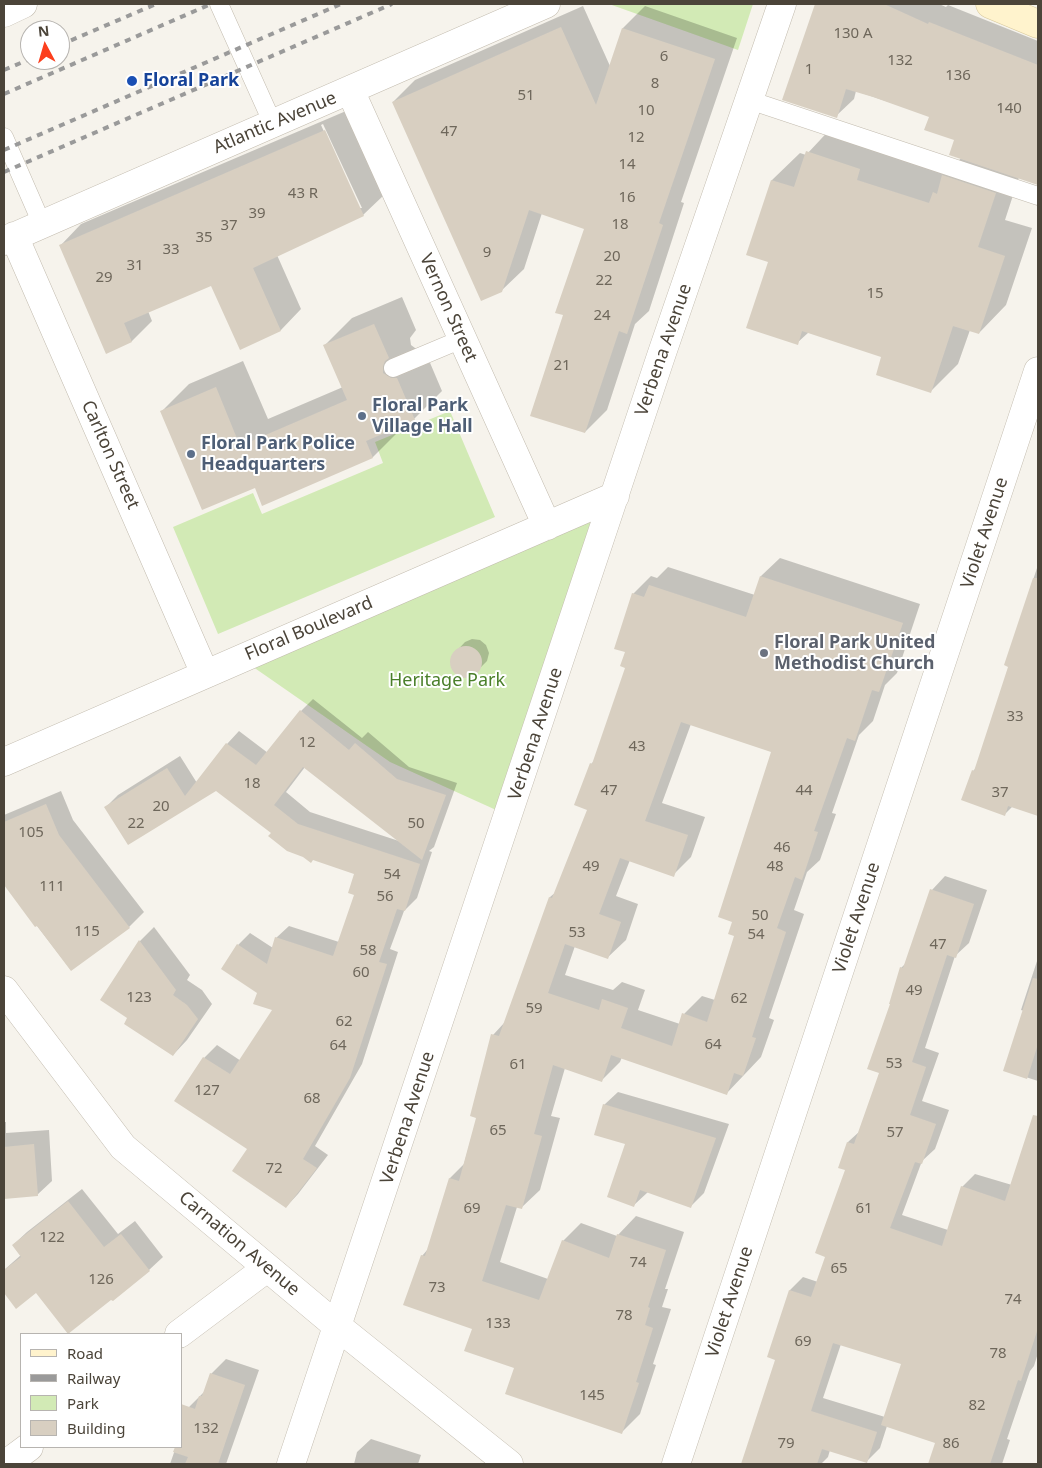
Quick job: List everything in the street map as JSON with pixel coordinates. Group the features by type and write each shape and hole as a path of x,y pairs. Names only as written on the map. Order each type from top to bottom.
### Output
{"main road":[{"path":"990,4 1038,24"}],"street":[{"path":"4,13 23,4"},
{"name":"Atlantic Avenue","path":"9,238 546,4"},
{"name":"Verbena Avenue","path":"291,1464 782,4"},
{"name":"Vernon Street","path":"350,90 547,526"},
{"name":"Carlton Street","path":"9,238 206,674"},
{"name":"Violet Avenue","path":"676,1464 1038,371"},
{"name":"Floral Boulevard","path":"4,762 615,496"},
{"name":"Carnation Avenue","path":"4,990 123,1147 336,1326 509,1464"},
{"path":"180,1333 267,1268"},
{"path":"6,1464 28,1448"}],"lane":[{"path":"219,4 273,124"},
{"path":"749,100 1038,196"},
{"path":"4,137 42,224"},
{"path":"393,368 462,338"}],"green space":[{"path":"609,4 753,4 738,50"},
{"path":"450,411 495,517 218,634 173,527 253,493 262,514 383,463 375,442"},
{"name":"Heritage Park","path":"607,506 505,814 390,762 246,662"}],"building":[{"path":"815,4 884,4 928,24 929,22 1038,65 1038,185 949,155 954,140 924,130 929,117 873,97 846,89 837,118 782,100"},
{"path":"561,27 596,105 622,28 715,59 659,223 663,225 627,334 619,331 585,433 530,416 563,315 555,313 584,229 529,210 502,292 481,301 392,102"},
{"path":"325,130 364,216 253,268 281,331 240,350 211,286 124,323 132,342 106,354 59,245"},
{"path":"806,151 860,169 857,180 929,203 933,192 937,194 942,175 996,193 978,247 1005,256 979,334 953,326 931,393 876,375 881,357 802,331 798,345 746,328 768,262 746,255 771,180 794,187"},
{"name":"Floral Park Village Hall","path":"374,324 389,358 383,366 383,373 391,378 397,378 415,420 366,441 373,458 262,506 255,488 202,510 160,411 216,387 240,446 347,400 323,345"},
{"path":"760,576 903,623 879,692 872,690 855,741 847,738 814,831 818,832 802,880 795,877 777,928 786,932 752,1037 756,1038 743,1076 734,1073 727,1095 611,1055 602,1082 553,1065 534,1134 542,1136 522,1209 506,1205 482,1281 539,1300 562,1240 609,1258 617,1234 666,1250 648,1307 650,1308 645,1325 653,1328 636,1382 639,1383 622,1434 505,1394 514,1368 464,1351 472,1329 403,1305 421,1255 425,1256 449,1178 459,1181 476,1118 470,1116 491,1034 499,1036 549,897 552,898 587,810 574,805 590,763 592,764 625,668 620,666 625,652 614,649 632,593 644,597 649,585 746,617","holes":["681,722 771,752 718,917 732,922 728,934 734,936 707,1022 682,1013 672,1046 621,1028 628,1008 602,999 599,1010 548,993 565,944 608,959 621,922 599,914 620,858 674,877 688,835 645,821"]},
{"path":"1033,578 1038,578 1038,816 1008,806 1005,816 961,800 972,770 974,771 1008,667 1004,665"},
{"path":"466,646 472,647 477,651 481,656 481,668 477,673 472,677 466,678 460,677 455,673 451,668 450,662 451,656 455,651 460,647"},
{"path":"300,710 349,750 355,743 397,779 446,795 422,860 303,767 274,805 298,824 420,864 405,911 397,909 379,962 387,964 350,1078 303,1159 317,1168 286,1208 232,1171 247,1149 174,1101 203,1057 230,1074 272,1010 253,1004 257,993 221,969 237,944 267,964 275,937 333,956 354,895 348,893 354,874 313,860 311,863 303,857 287,851 268,836 271,833 216,791 128,845 104,807 167,768 185,796 226,743 256,765"},
{"path":"46,804 59,835 130,928 71,971 4,885 4,822"},
{"path":"930,889 974,904 956,958 947,955 912,1062 926,1067 910,1115 936,1124 922,1164 915,1162 890,1228 942,1246 961,1186 1005,1201 1033,1115 1038,1116 1038,1328 1021,1381 1018,1380 990,1464 928,1464 935,1443 881,1425 901,1364 833,1343 811,1411 877,1432 867,1463 822,1449 817,1464 741,1464 775,1360 767,1357 789,1290 811,1297 825,1257 815,1253 845,1170 838,1168 847,1142 854,1144 879,1073 867,1069 890,1004 900,967 903,968"},
{"path":"139,940 176,990 173,995 187,1005 198,1019 173,1056 124,1024 127,1018 100,1000"},
{"path":"1033,978 1038,979 1038,1044 1027,1079 1003,1071"},
{"path":"603,1104 716,1138 691,1208 640,1190 634,1207 607,1197 625,1144 594,1135"},
{"path":"34,1144 38,1196 4,1199 4,1147"},
{"path":"68,1201 104,1247 121,1234 150,1271 113,1301 111,1300 67,1333 36,1293 16,1309 4,1293 4,1270 21,1257 12,1245"},
{"path":"210,1373 245,1385 218,1464 185,1464 188,1457 173,1452 175,1448 182,1448 182,1404 195,1409 199,1396 202,1396"}],"railway":[{"path":"70,41 156,4"},
{"path":"4,94 211,4"},
{"path":"4,150 341,4"},
{"path":"4,172 392,4"},
{"path":"4,70 20,63"}],"place":[{"name":"Floral Park","path":"132,81"},
{"name":"Floral Park Village Hall","path":"362,416"},
{"name":"Floral Park Police Headquarters","path":"191,454"},
{"name":"Floral Park United Methodist Church","path":"764,653"}]}
